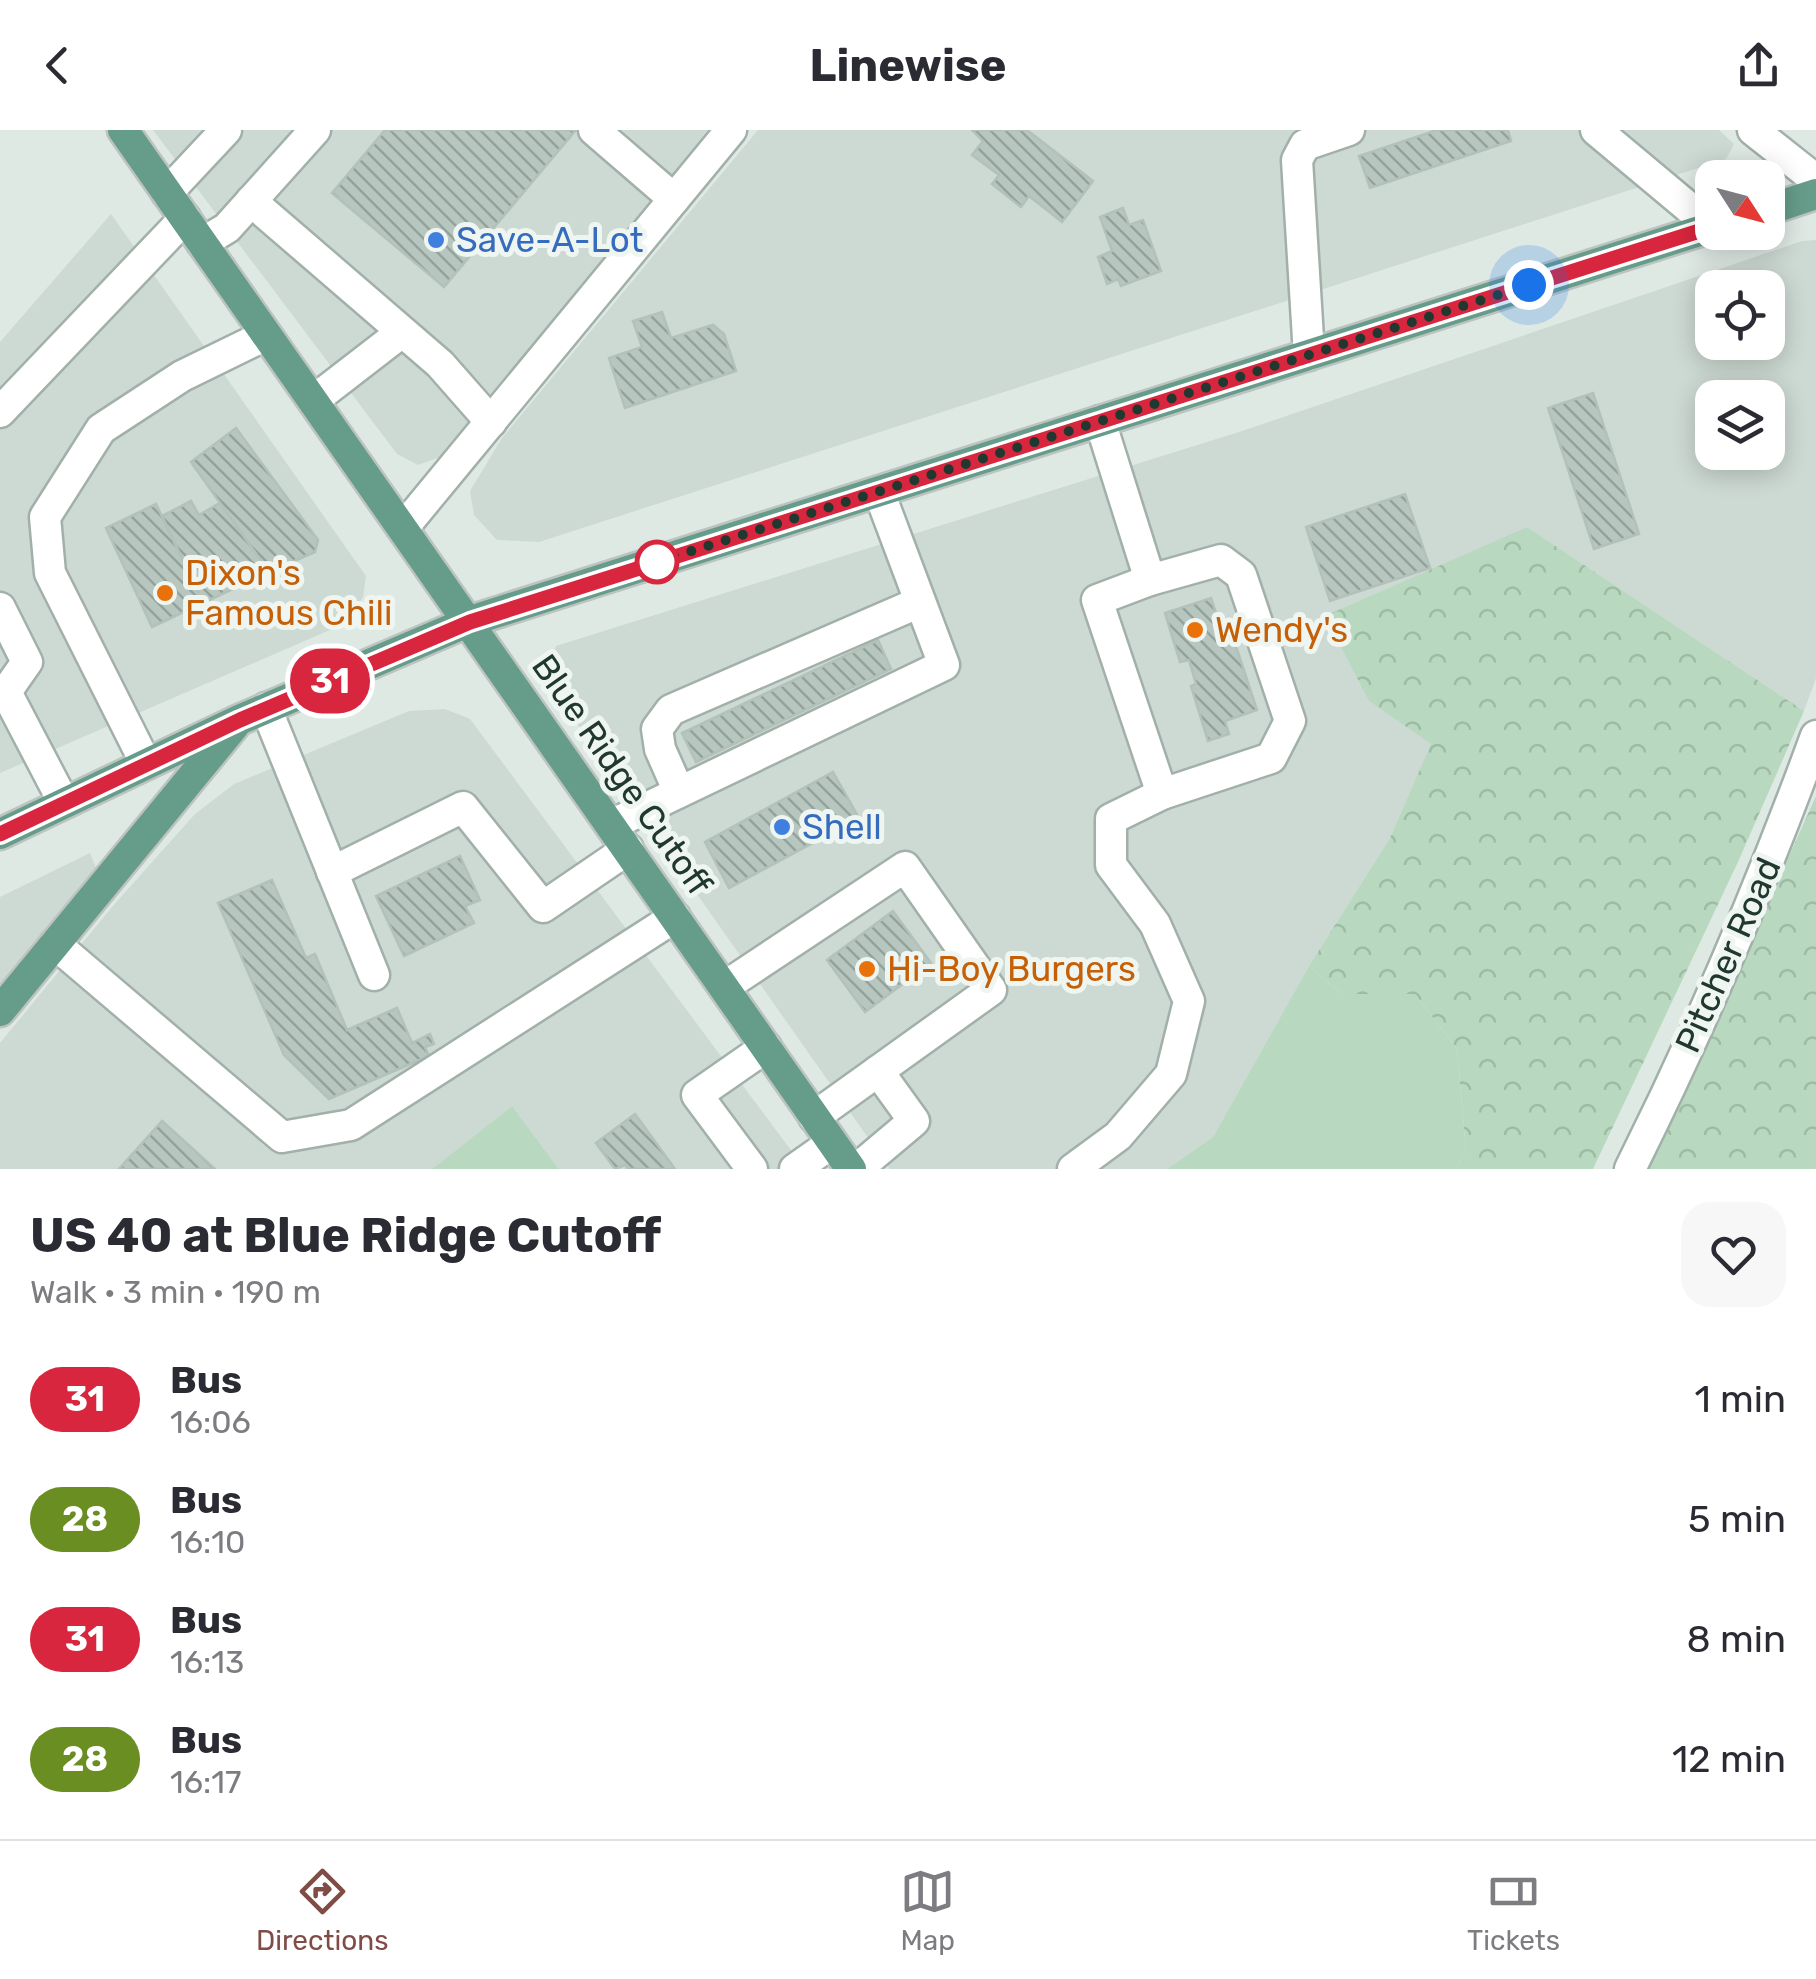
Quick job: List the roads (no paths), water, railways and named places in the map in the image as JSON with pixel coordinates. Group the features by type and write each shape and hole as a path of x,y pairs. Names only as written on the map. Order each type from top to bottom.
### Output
{"main road":[{"name":"Blue Ridge Cutoff","path":"123,130 832,1143 854,1169"},
{"path":"1785,204 1816,194"},
{"path":"0,834 252,714 470,622 1695,232"},
{"path":"0,1010 252,714"}],"street":[{"path":"0,412 185,218 226,130"},
{"path":"185,218 227,228 315,130"},
{"path":"594,130 674,200"},
{"path":"404,528 731,130"},
{"path":"1309,355 1297,160 1305,145 1349,130"},
{"path":"1596,130 1695,213"},
{"path":"1753,130 1816,180"},
{"path":"252,201 440,364 491,422"},
{"path":"314,400 402,332"},
{"path":"146,764 50,573 45,517 101,429 182,376 266,335"},
{"path":"1100,422 1150,580"},
{"path":"332,872 463,807 543,907 620,837 679,792 944,665 879,492"},
{"path":"1073,1169 1118,1136 1171,1074 1189,1000 1155,924 1111,864 1111,819 1162,794 1271,758 1290,721 1242,575 1222,560 1097,600 1162,794"},
{"path":"679,792 660,749 658,729 671,710 920,602"},
{"path":"0,608 27,662 3,693 64,803"},
{"path":"252,714 332,872 374,976"},
{"name":"Pitcher Road","path":"1630,1169 1774,851 1816,736"},
{"path":"724,987 905,866 991,990 814,1117"},
{"path":"55,944 282,1137 352,1125 676,917"},
{"path":"752,1169 697,1095 766,1047"},
{"path":"854,1169 914,1121 878,1071"},
{"path":"795,1169 832,1143"}],"place":[{"name":"Save-A-Lot","path":"436,240"},
{"name":"Dixon's Famous Chili","path":"165,593"},
{"name":"Wendy's","path":"1195,630"},
{"name":"Shell","path":"782,827"},
{"name":"Hi-Boy Burgers","path":"867,969"}]}
